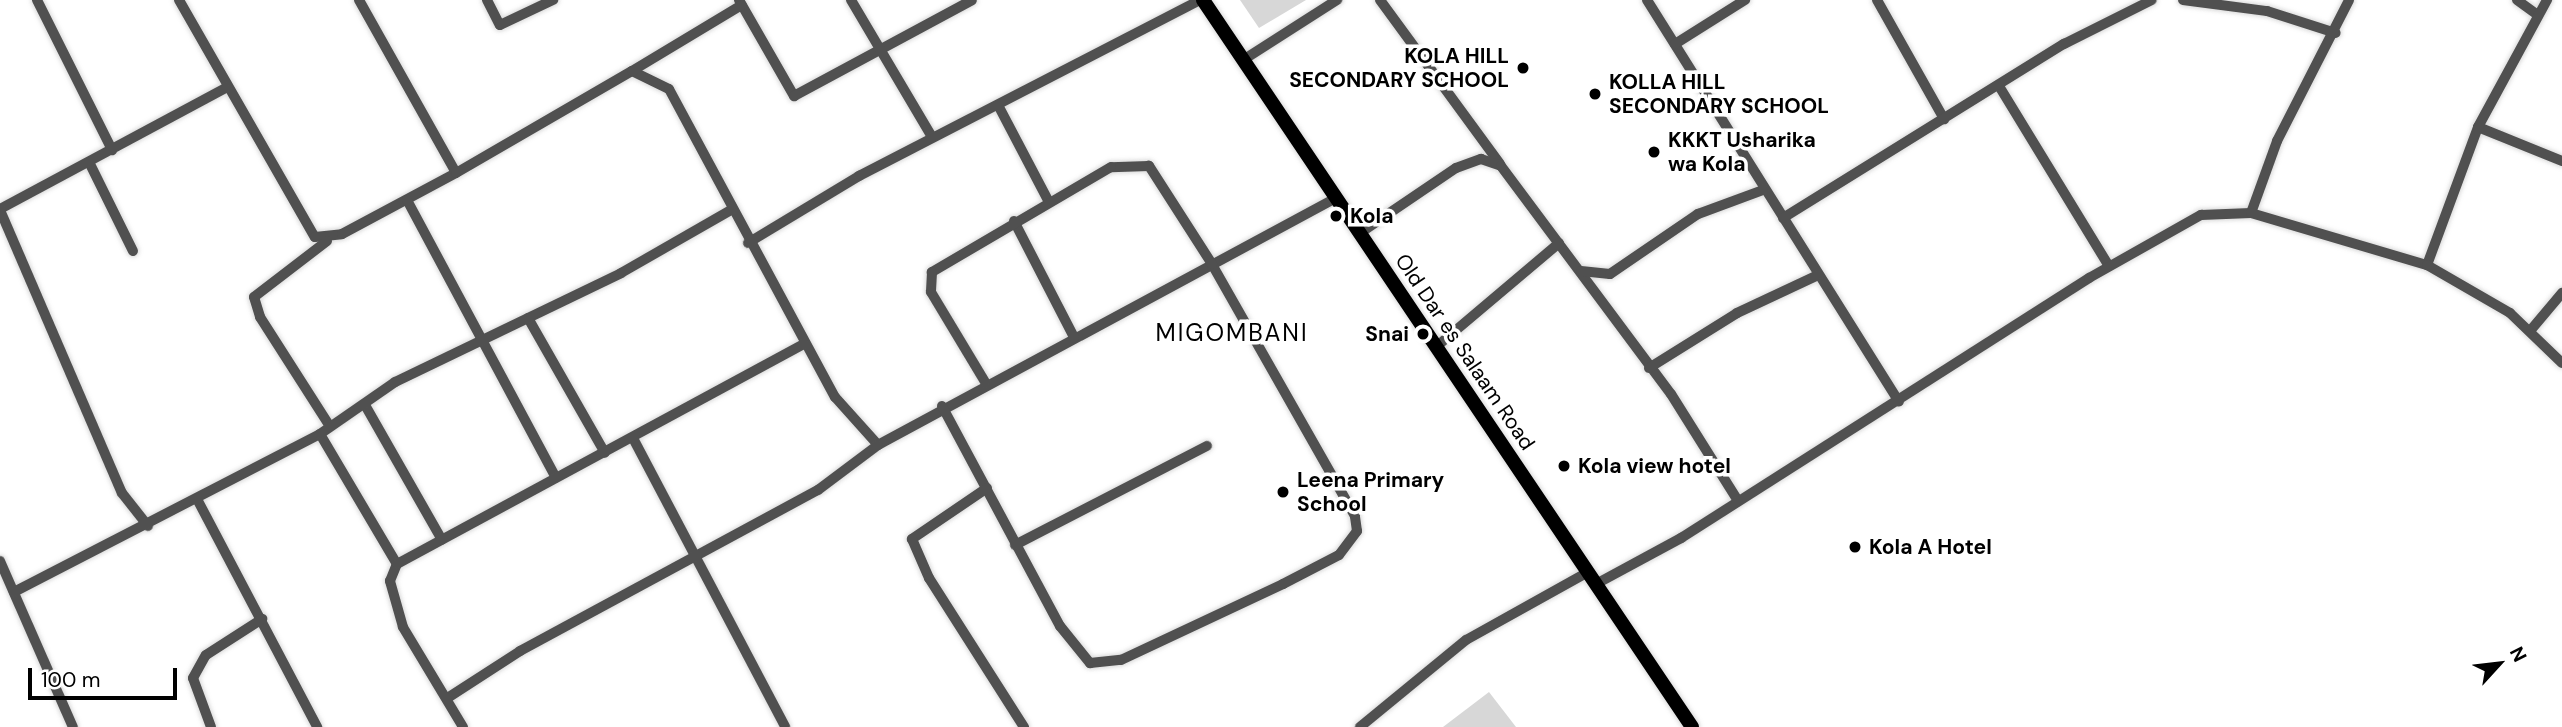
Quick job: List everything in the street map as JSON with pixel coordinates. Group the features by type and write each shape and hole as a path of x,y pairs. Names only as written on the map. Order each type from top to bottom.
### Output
{"main road":[{"name":"Old Dar es Salaam Road","path":"1201,0 1692,727"}],"street":[{"path":"37,0 112,150"},
{"path":"179,0 226,88 308,229 327,241"},
{"path":"359,0 456,173"},
{"path":"486,0 500,25 553,0"},
{"path":"851,0 878,51 933,137"},
{"path":"329,425 260,317 254,296 327,241 456,173 632,71 741,2 794,96 972,0"},
{"path":"748,243 933,137 1201,0"},
{"path":"1243,60 1337,0"},
{"path":"1380,0 1581,271 1738,501"},
{"path":"1647,0 1763,190 1899,401"},
{"path":"1675,44 1745,0"},
{"path":"1877,0 1944,119"},
{"path":"1783,218 1999,86 2152,0"},
{"path":"2183,0 2267,11 2336,33"},
{"path":"2252,213 2277,141 2336,33 2349,0"},
{"path":"2517,0 2538,15"},
{"path":"2427,265 2478,127 2547,0"},
{"path":"632,71 669,89 748,243 835,397 878,445"},
{"path":"1999,86 2109,266"},
{"path":"148,526 122,493 0,209 90,164 226,88"},
{"path":"998,105 1049,202"},
{"path":"2478,127 2562,161"},
{"path":"1360,233 1456,168 1481,159 1501,166"},
{"path":"90,164 133,251"},
{"path":"942,406 1070,644 1098,665 1283,584 1352,542 1355,516 1212,264 1149,166 1111,167 1014,221 932,272 931,292 985,382"},
{"path":"1581,271 1610,274 1698,214 1763,190"},
{"path":"449,698 520,651 697,559 818,489 878,445 942,406 1336,198"},
{"path":"407,200 556,478"},
{"path":"14,592 148,526 320,434 329,425 365,405 395,382 528,318 731,210"},
{"path":"1360,727 1466,640 1592,578 1738,501 2109,266 2201,215 2252,213 2427,265 2488,297 2530,331 2562,363"},
{"path":"1014,221 1074,337"},
{"path":"1436,347 1559,243"},
{"path":"1649,368 1683,352 1737,313 1818,275"},
{"path":"2530,331 2562,293"},
{"path":"528,318 605,453"},
{"path":"463,727 449,698 403,626 390,582 397,564 556,478 634,440 804,344"},
{"path":"365,405 442,540"},
{"path":"320,434 397,564"},
{"path":"634,440 785,727"},
{"path":"1015,545 1207,446"},
{"path":"988,488 912,539 929,578 1024,727"},
{"path":"197,499 317,727"},
{"path":"0,561 73,727"},
{"path":"211,727 193,678 206,655 262,619"}],"shaded area":[{"path":"1240,0 1306,0 1259,28"},
{"path":"1489,692 1516,727 1443,727"}],"place":[{"name":"KOLA HILL SECONDARY SCHOOL","path":"1523,68"},
{"name":"KOLLA HILL SECONDARY SCHOOL","path":"1595,94"},
{"name":"KKKT Usharika wa Kola","path":"1654,152"},
{"name":"Kola","path":"1336,216"},
{"name":"Snai","path":"1423,334"},
{"name":"Kola view hotel","path":"1564,466"},
{"name":"Leena Primary School","path":"1283,492"},
{"name":"Kola A Hotel","path":"1855,547"}],"district":[{"name":"MIGOMBANI","path":"1232,333"}]}
